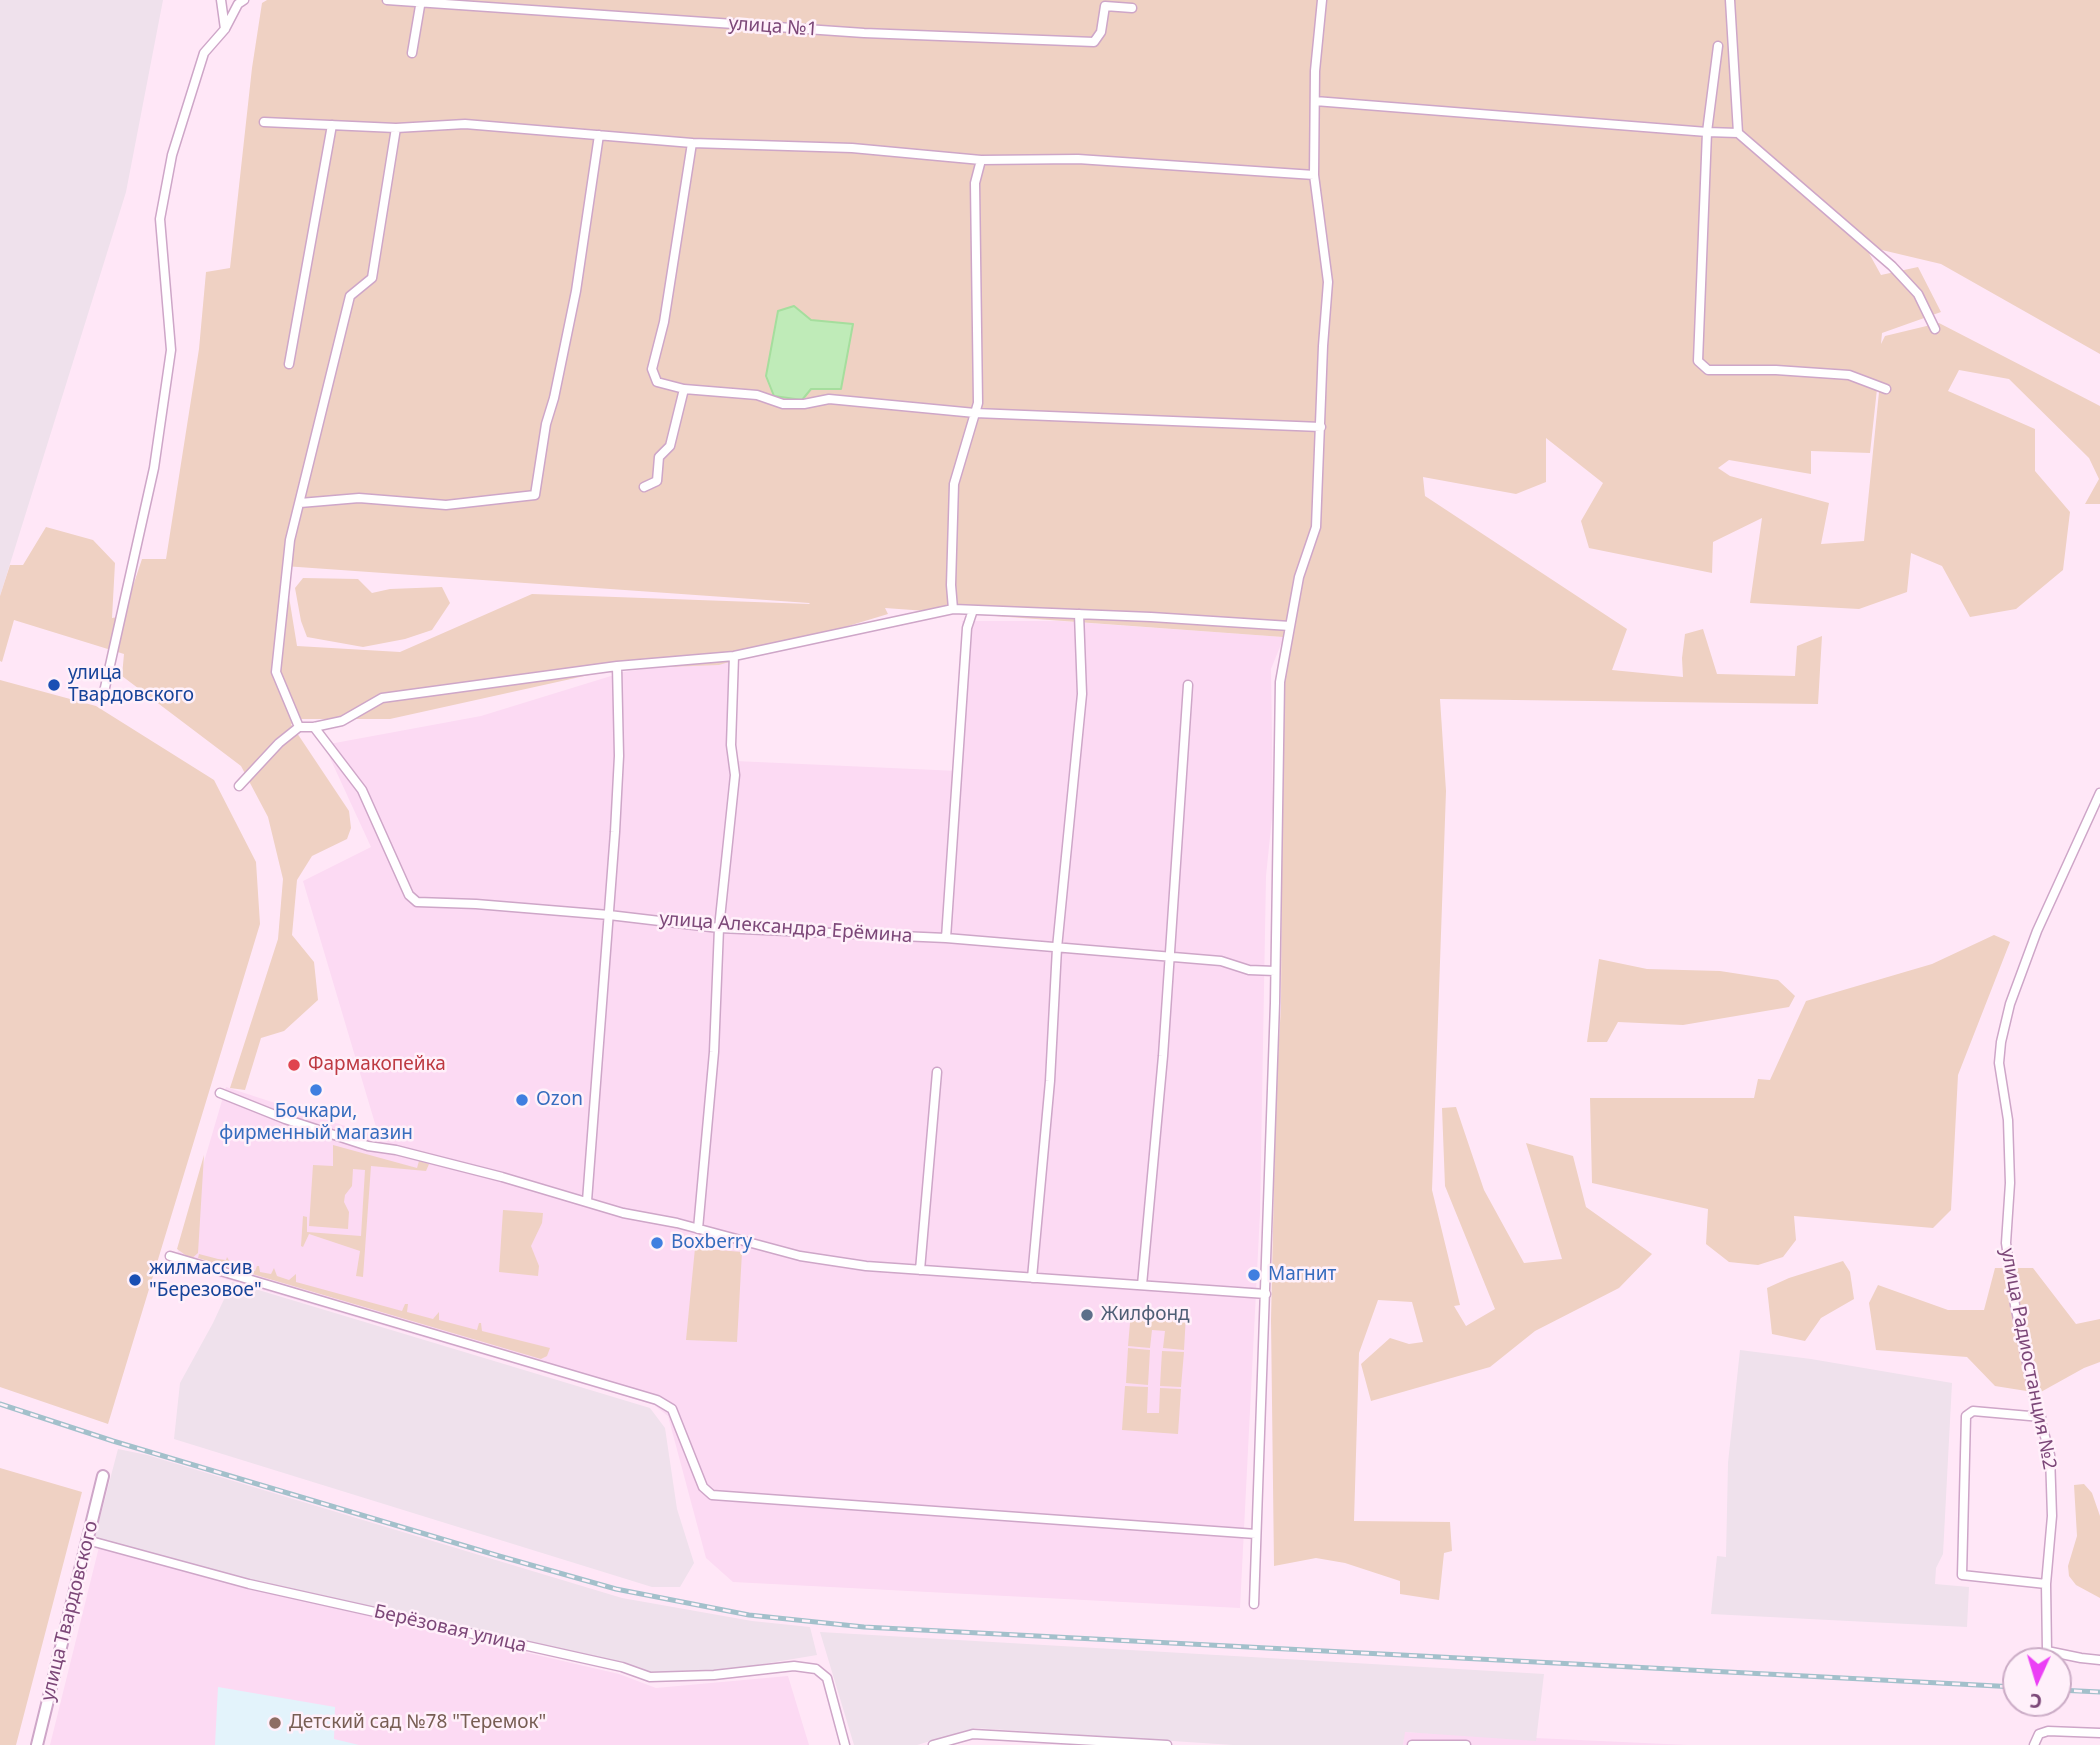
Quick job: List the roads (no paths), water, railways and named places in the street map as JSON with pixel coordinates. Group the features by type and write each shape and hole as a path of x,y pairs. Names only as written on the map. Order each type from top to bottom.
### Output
{"street":[{"path":"220,0 225,29"},
{"path":"104,692 154,468 172,350 160,219 172,155 204,53 225,29 237,4 244,0"},
{"name":"улица №1","path":"387,0 864,33 1094,43 1101,32 1105,6 1132,8"},
{"path":"1254,1604 1279,871 1280,682 1299,577 1316,527 1328,282 1314,174 1315,71 1322,0"},
{"path":"1730,0 1738,133"},
{"path":"412,53 421,1"},
{"path":"1718,46 1707,132 1698,361 1708,370 1776,370 1849,376 1886,389"},
{"path":"1315,101 1738,133 1892,266 1918,294 1935,329"},
{"path":"264,122 396,128 465,124 692,143 852,148 981,160 1078,159 1314,174"},
{"path":"289,364 331,125"},
{"path":"299,727 276,672 290,540 350,296 372,278 396,128"},
{"path":"300,503 359,498 446,505 535,495 545,424 554,398 576,291 599,135"},
{"path":"692,143 664,322 652,369 657,382 684,389 757,395 783,404 804,404 829,399 975,413 1321,427"},
{"path":"953,609 951,585 954,484 978,403 975,183 981,160"},
{"path":"644,487 657,481 659,457 670,446 684,389"},
{"path":"239,786 279,743 299,727 342,721 382,698 617,666 734,656 953,609 1290,626"},
{"path":"946,938 967,628 973,610"},
{"path":"1032,1278 1050,1081 1057,948 1082,694 1079,614"},
{"path":"698,1229 714,1052 719,928 734,775 731,744 734,656"},
{"path":"587,1201 618,756 617,666"},
{"path":"1142,1285 1163,1056 1188,685"},
{"name":"улица Александра Ерёмина","path":"314,727 362,790 409,895 417,902 609,915 719,928 946,938 1221,961 1249,970 1275,971"},
{"name":"улица Радиостанция №2","path":"2100,793 2037,931 2010,1004 1999,1063 2008,1120 2010,1183 2006,1243 2015,1305 2034,1396 2050,1455 2052,1504 2046,1584 2047,1651 2100,1660"},
{"path":"919,1270 937,1072"},
{"path":"220,1093 285,1119 368,1146 396,1150 623,1213 677,1223 800,1256 866,1266 1266,1294"},
{"path":"170,1256 657,1400 672,1409 703,1488 712,1495 1256,1534"},
{"path":"2040,1417 1973,1411 1966,1416 1962,1574 2046,1584"},
{"name":"улица Твардовского","path":"37,1745 103,1476"},
{"name":"Берёзовая улица","path":"87,1540 249,1584 622,1667 650,1677 714,1675 794,1666 816,1669 827,1678 845,1745"},
{"path":"2034,1745 2039,1734 2048,1731 2100,1732"},
{"path":"933,1745 973,1734 1167,1745"},
{"path":"1412,1745 1466,1745"}],"railway":[{"path":"0,1404 113,1441 616,1589 749,1615 864,1627 2002,1686"},
{"path":"2072,1691 2100,1692"}],"place":[{"name":"улица Твардовского","path":"54,685"},
{"name":"Фармакопейка","path":"294,1065"},
{"name":"Бочкари, фирменный магазин","path":"316,1090"},
{"name":"Ozon","path":"522,1100"},
{"name":"Boxberry","path":"657,1243"},
{"name":"Магнит","path":"1254,1275"},
{"name":"жилмассив \"Березовое\"","path":"135,1280"},
{"name":"Жилфонд","path":"1087,1315"},
{"name":"Детский сад №78 \"Теремок\"","path":"275,1723"}]}
